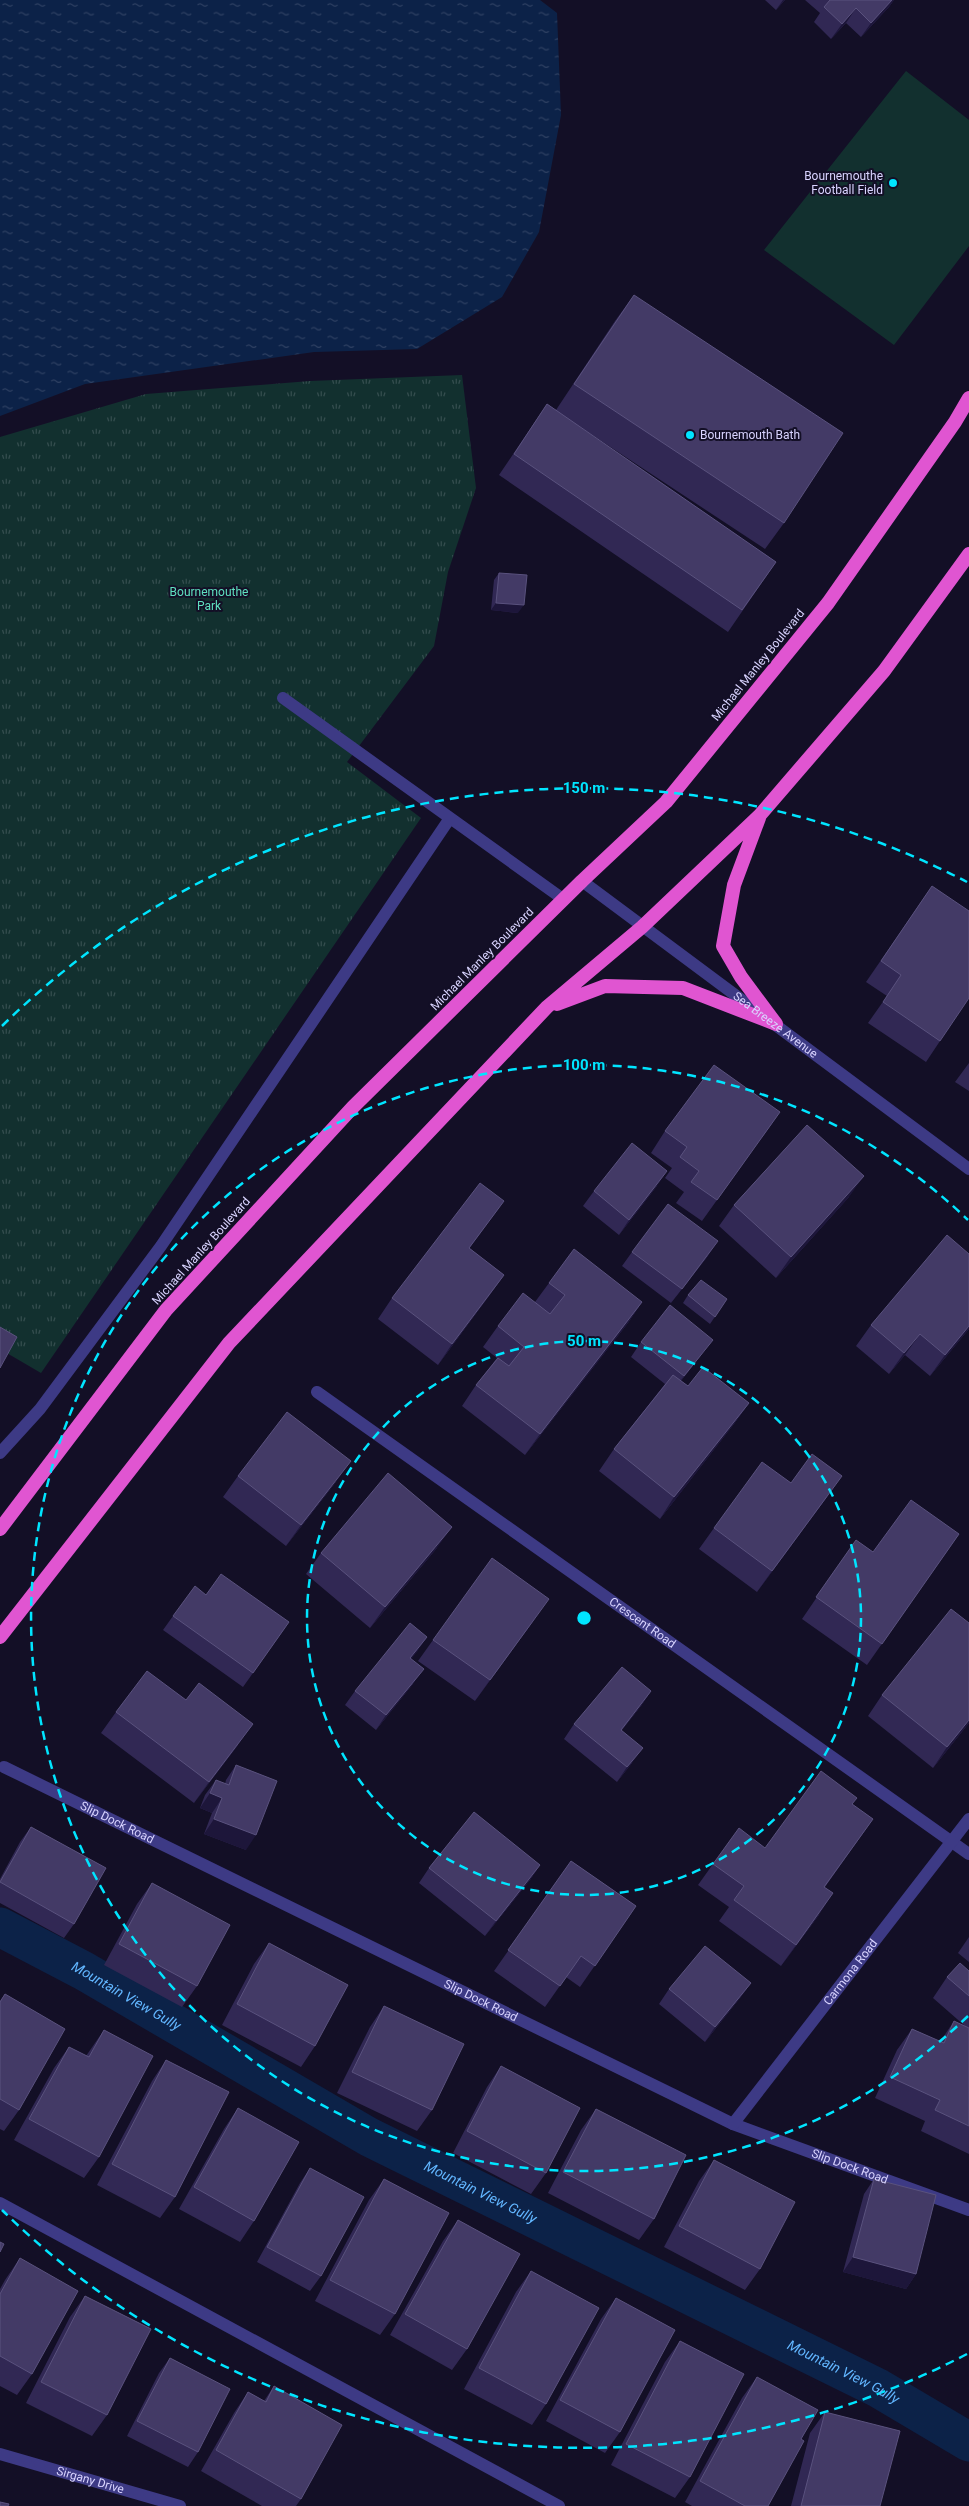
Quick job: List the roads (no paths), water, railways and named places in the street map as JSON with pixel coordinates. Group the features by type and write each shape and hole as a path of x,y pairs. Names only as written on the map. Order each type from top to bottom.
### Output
{"highway":[{"name":"Michael Manley Boulevard","path":"0,1529 166,1310 353,1108 563,899 666,802 828,604 955,422 969,398"},
{"path":"0,1637 229,1343 547,1007 642,927 760,815 884,671 969,554"},
{"path":"760,815 734,885 723,946 741,977 776,1024"},
{"path":"547,1007 605,986 683,988 776,1024"}],"street":[{"path":"283,698 563,899"},
{"path":"0,1453 40,1409 161,1246 450,818"},
{"name":"Sea Breeze Avenue","path":"582,881 969,1169"},
{"name":"Crescent Road","path":"317,1392 969,1854"},
{"name":"Slip Dock Road","path":"4,1767 733,2124 969,2210"},
{"name":"Carmona Road","path":"733,2124 969,1819"},
{"path":"0,2203 559,2506"},
{"name":"Sirgany Drive","path":"0,2454 180,2506"}],"water":[{"path":"0,0 540,0 557,13 561,115 539,232 502,297 417,349 314,352 85,384 0,416"}],"waterway":[{"name":"Mountain View Gully","path":"0,1927 84,1971 369,2137 878,2388 969,2442"}],"place":[{"name":"Bournemouthe Football Field","path":"893,183"},
{"name":"Bournemouth Bath","path":"690,435"}],"park label":[{"name":"Bournemouthe Park","path":"209,599"}]}
